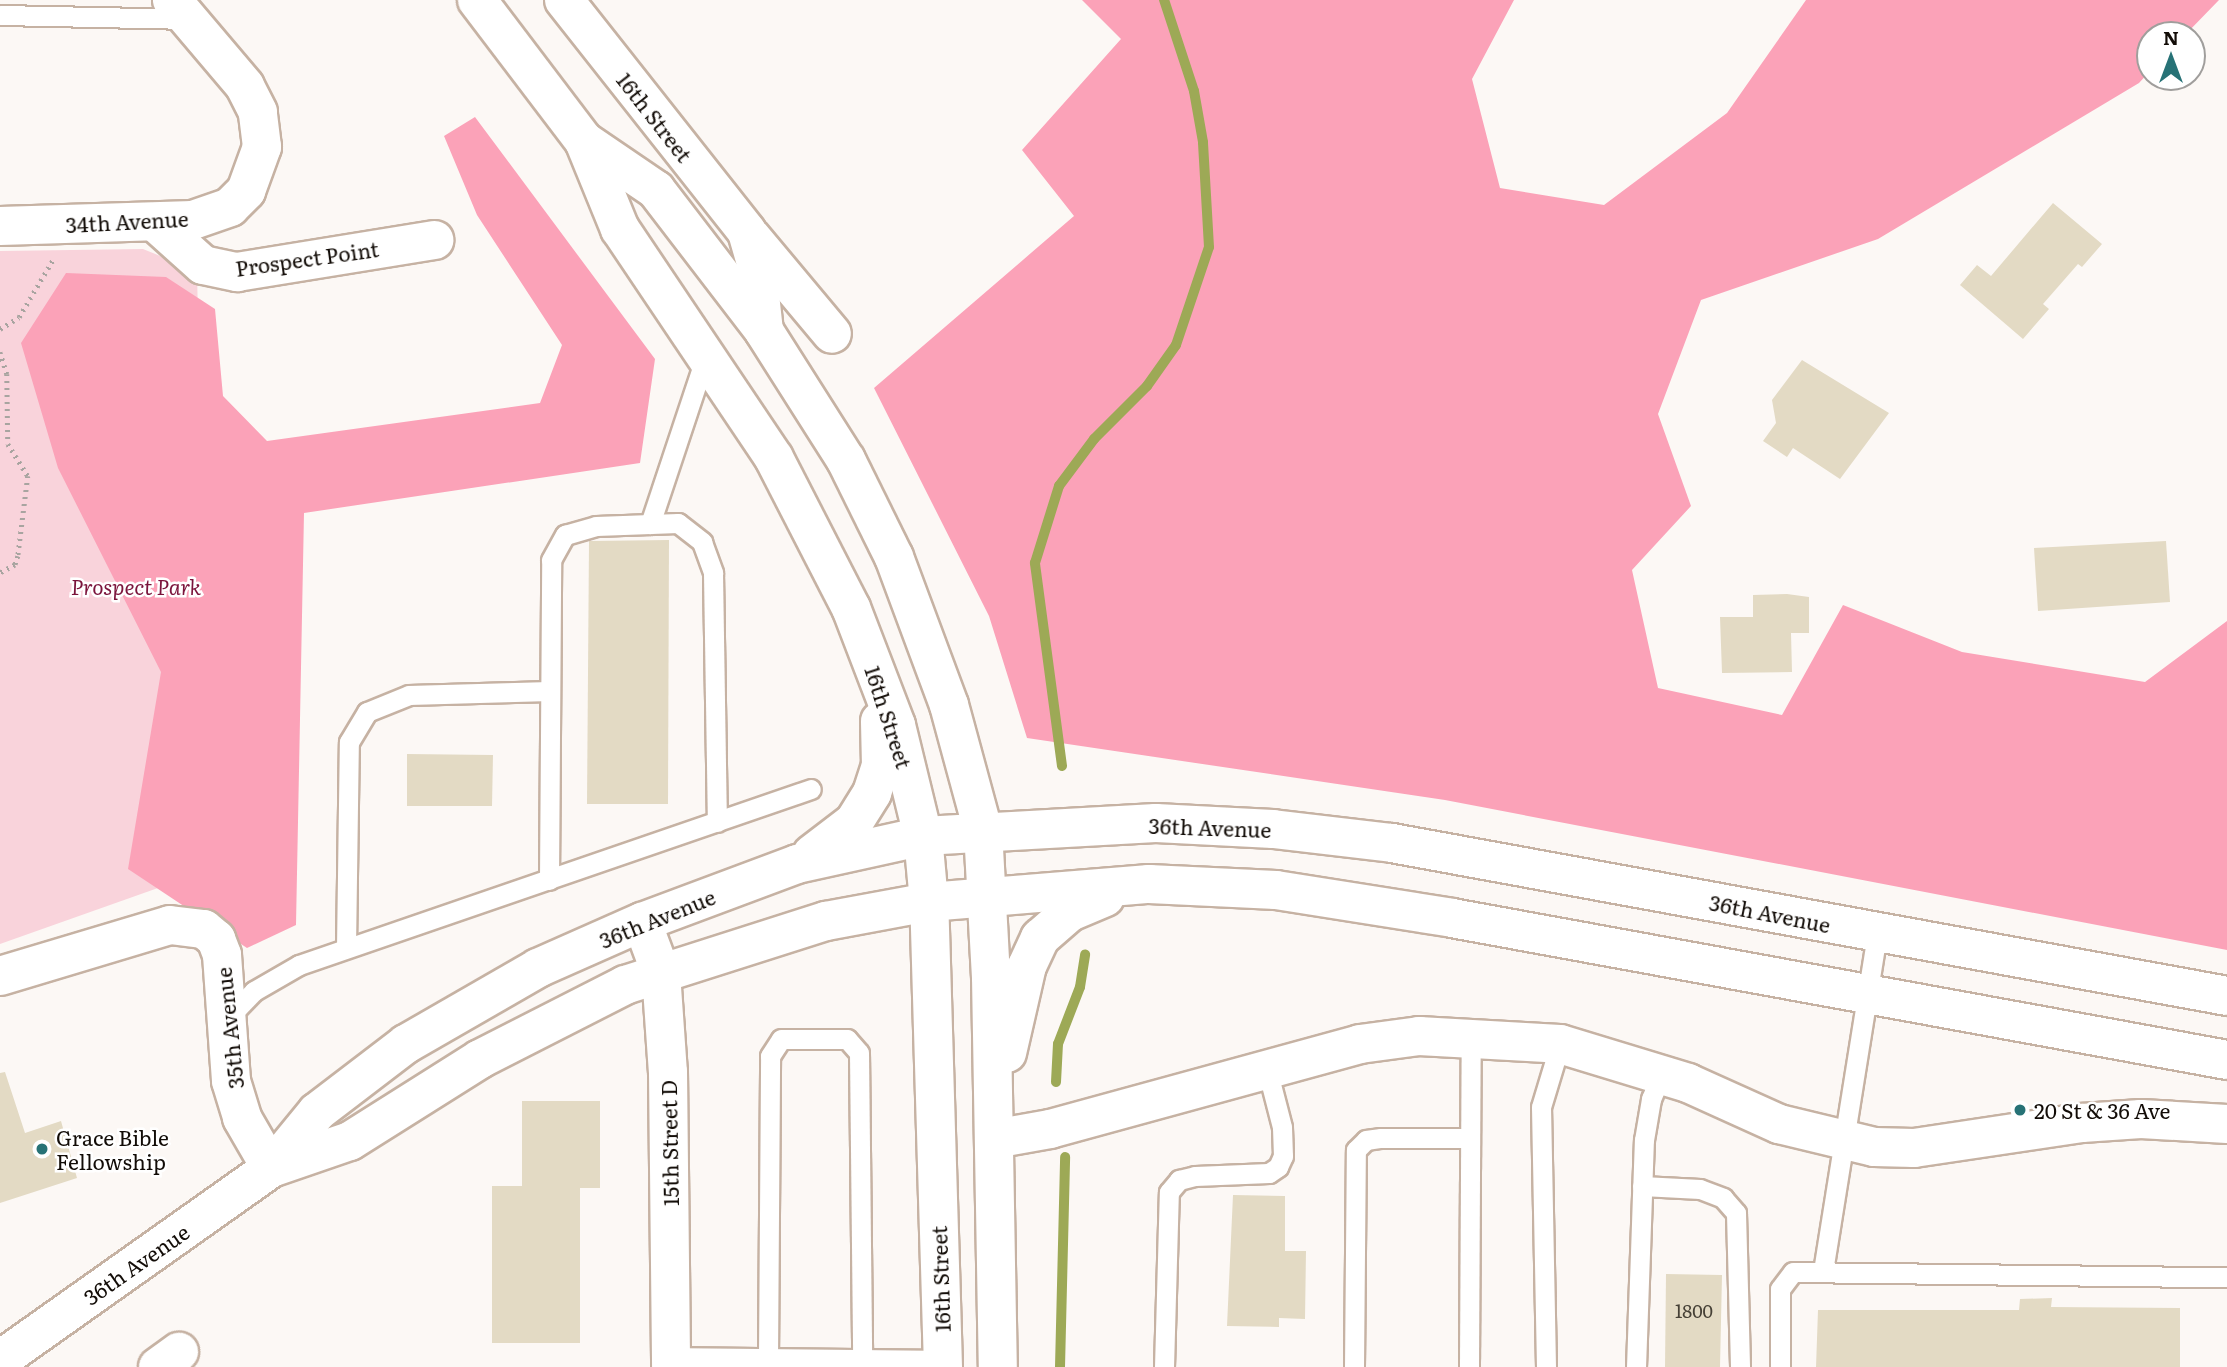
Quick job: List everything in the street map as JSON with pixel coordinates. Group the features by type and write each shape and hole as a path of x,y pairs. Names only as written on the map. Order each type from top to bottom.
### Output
{"street":[{"name":"16th Street","path":"477,0 584,141 620,229 774,458 851,608 895,725 923,836 929,902 943,1363"},
{"name":"16th Street","path":"565,0 747,232 832,334"},
{"name":"34th Avenue","path":"0,226 193,220 230,207 246,191 262,147 258,112 245,86 180,9"},
{"name":"16th Street","path":"584,141 656,190 764,331 846,460 894,557 949,705 983,831 994,1126 998,1367"},
{"name":"Prospect Point","path":"155,222 203,265 237,272 434,240"},
{"name":"16th Street","path":"747,232 757,267 764,331"},
{"path":"797,864 853,822 881,766 879,708 851,608"},
{"name":"36th Avenue","path":"0,1360 271,1168 317,1112 406,1044 538,968 642,922 797,864 923,836 1156,824 1273,829 1392,843 2227,996"},
{"name":"36th Avenue","path":"271,1168 350,1141 532,1030 661,973 826,921 929,902 1149,884 1216,885 1324,897 2227,1060"},
{"path":"1149,884 1070,912 1040,938 1027,966 994,1126 1050,1129 1360,1044 1419,1035 1471,1036 1560,1044 1661,1075 1779,1124 1841,1142 1914,1148 2082,1123 2141,1119 2227,1124"},
{"name":"15th Street D","path":"642,922 661,973 668,1072 671,1362"},
{"name":"35th Avenue","path":"0,976 94,945 186,925 204,929 216,939 225,974 234,1093 242,1118 271,1168"}],"lane":[{"path":"0,15 180,9"},
{"path":"650,524 706,356"},
{"path":"549,880 551,561 565,535 596,526 678,523 702,542 713,573 718,822"},
{"path":"346,948 349,742 367,712 409,695 549,691"},
{"path":"227,1020 254,991 299,965 811,789"},
{"path":"1823,1271 1841,1142 1877,933"},
{"path":"1469,1367 1471,1036"},
{"path":"768,1358 770,1056 781,1039 847,1039 859,1053 862,1359"},
{"path":"1546,1367 1541,1107 1560,1044"},
{"path":"1164,1367 1169,1192 1179,1181 1195,1176 1269,1173 1278,1167 1283,1156 1282,1127 1267,1069"},
{"path":"1636,1367 1644,1140 1661,1075"},
{"path":"1354,1367 1356,1150 1366,1140 1381,1138 1470,1138"},
{"path":"1642,1186 1700,1189 1723,1198 1737,1213 1740,1367"},
{"path":"1780,1367 1784,1280 1793,1272 2227,1277"},
{"path":"671,1362 768,1358 943,1363"}],"path":[{"path":"0,329 25,309 74,224"},
{"path":"0,352 6,374 8,444 28,476 18,556 15,565 0,573"}],"green space":[{"path":"1082,0 1514,0 1472,79 1500,188 1604,205 1727,113 1806,0 2219,0 2199,21 2136,21 2136,85 1878,239 1701,300 1658,414 1691,506 1632,570 1658,688 1782,715 1843,605 1962,652 2145,682 2227,621 2227,950 1445,800 1027,738 989,616 874,388 1074,216 1022,150 1121,39"},
{"path":"475,117 655,359 640,463 304,513 296,925 247,948 128,869 161,672 58,468 21,343 66,273 166,277 215,309 223,396 267,441 540,403 562,345 477,215 444,136"},
{"name":"Prospect Park","path":"143,249 197,271 200,413 262,851 0,944 0,251"}],"building":[{"path":"2053,203 2102,244 2082,267 2078,264 2043,304 2049,309 2023,339 1960,285 1977,265 1991,276"},
{"path":"1802,360 1889,413 1840,479 1793,448 1787,457 1763,441 1776,423 1772,400"},
{"path":"669,540 668,804 587,804 589,541"},
{"path":"2166,541 2170,602 2038,611 2034,548"},
{"path":"1787,594 1809,597 1809,633 1791,633 1792,672 1722,673 1720,617 1753,617 1753,595"},
{"path":"407,754 493,755 492,806 407,806"},
{"name":"Grace Bible Fellowship","path":"5,1072 25,1133 61,1121 77,1178 0,1203 0,1073"},
{"path":"522,1101 600,1101 600,1188 580,1188 580,1343 492,1343 492,1186 522,1186"},
{"path":"1233,1195 1285,1196 1285,1251 1306,1251 1305,1319 1279,1318 1279,1327 1227,1326"},
{"path":"1666,1274 1722,1275 1720,1367 1665,1367"},
{"path":"2052,1298 2051,1307 2180,1308 2180,1367 1816,1367 1818,1310 2019,1310 2020,1299"}],"waterway":[{"path":"1062,766 1035,563 1059,486 1094,439 1147,386 1176,345 1209,247 1203,142 1194,91 1164,0"},
{"path":"1056,1082 1058,1044 1080,987 1085,954"},
{"path":"1060,1367 1065,1157"}],"place":[{"name":"20 St & 36 Ave","path":"2020,1110"},
{"name":"Grace Bible Fellowship","path":"42,1149"}]}
